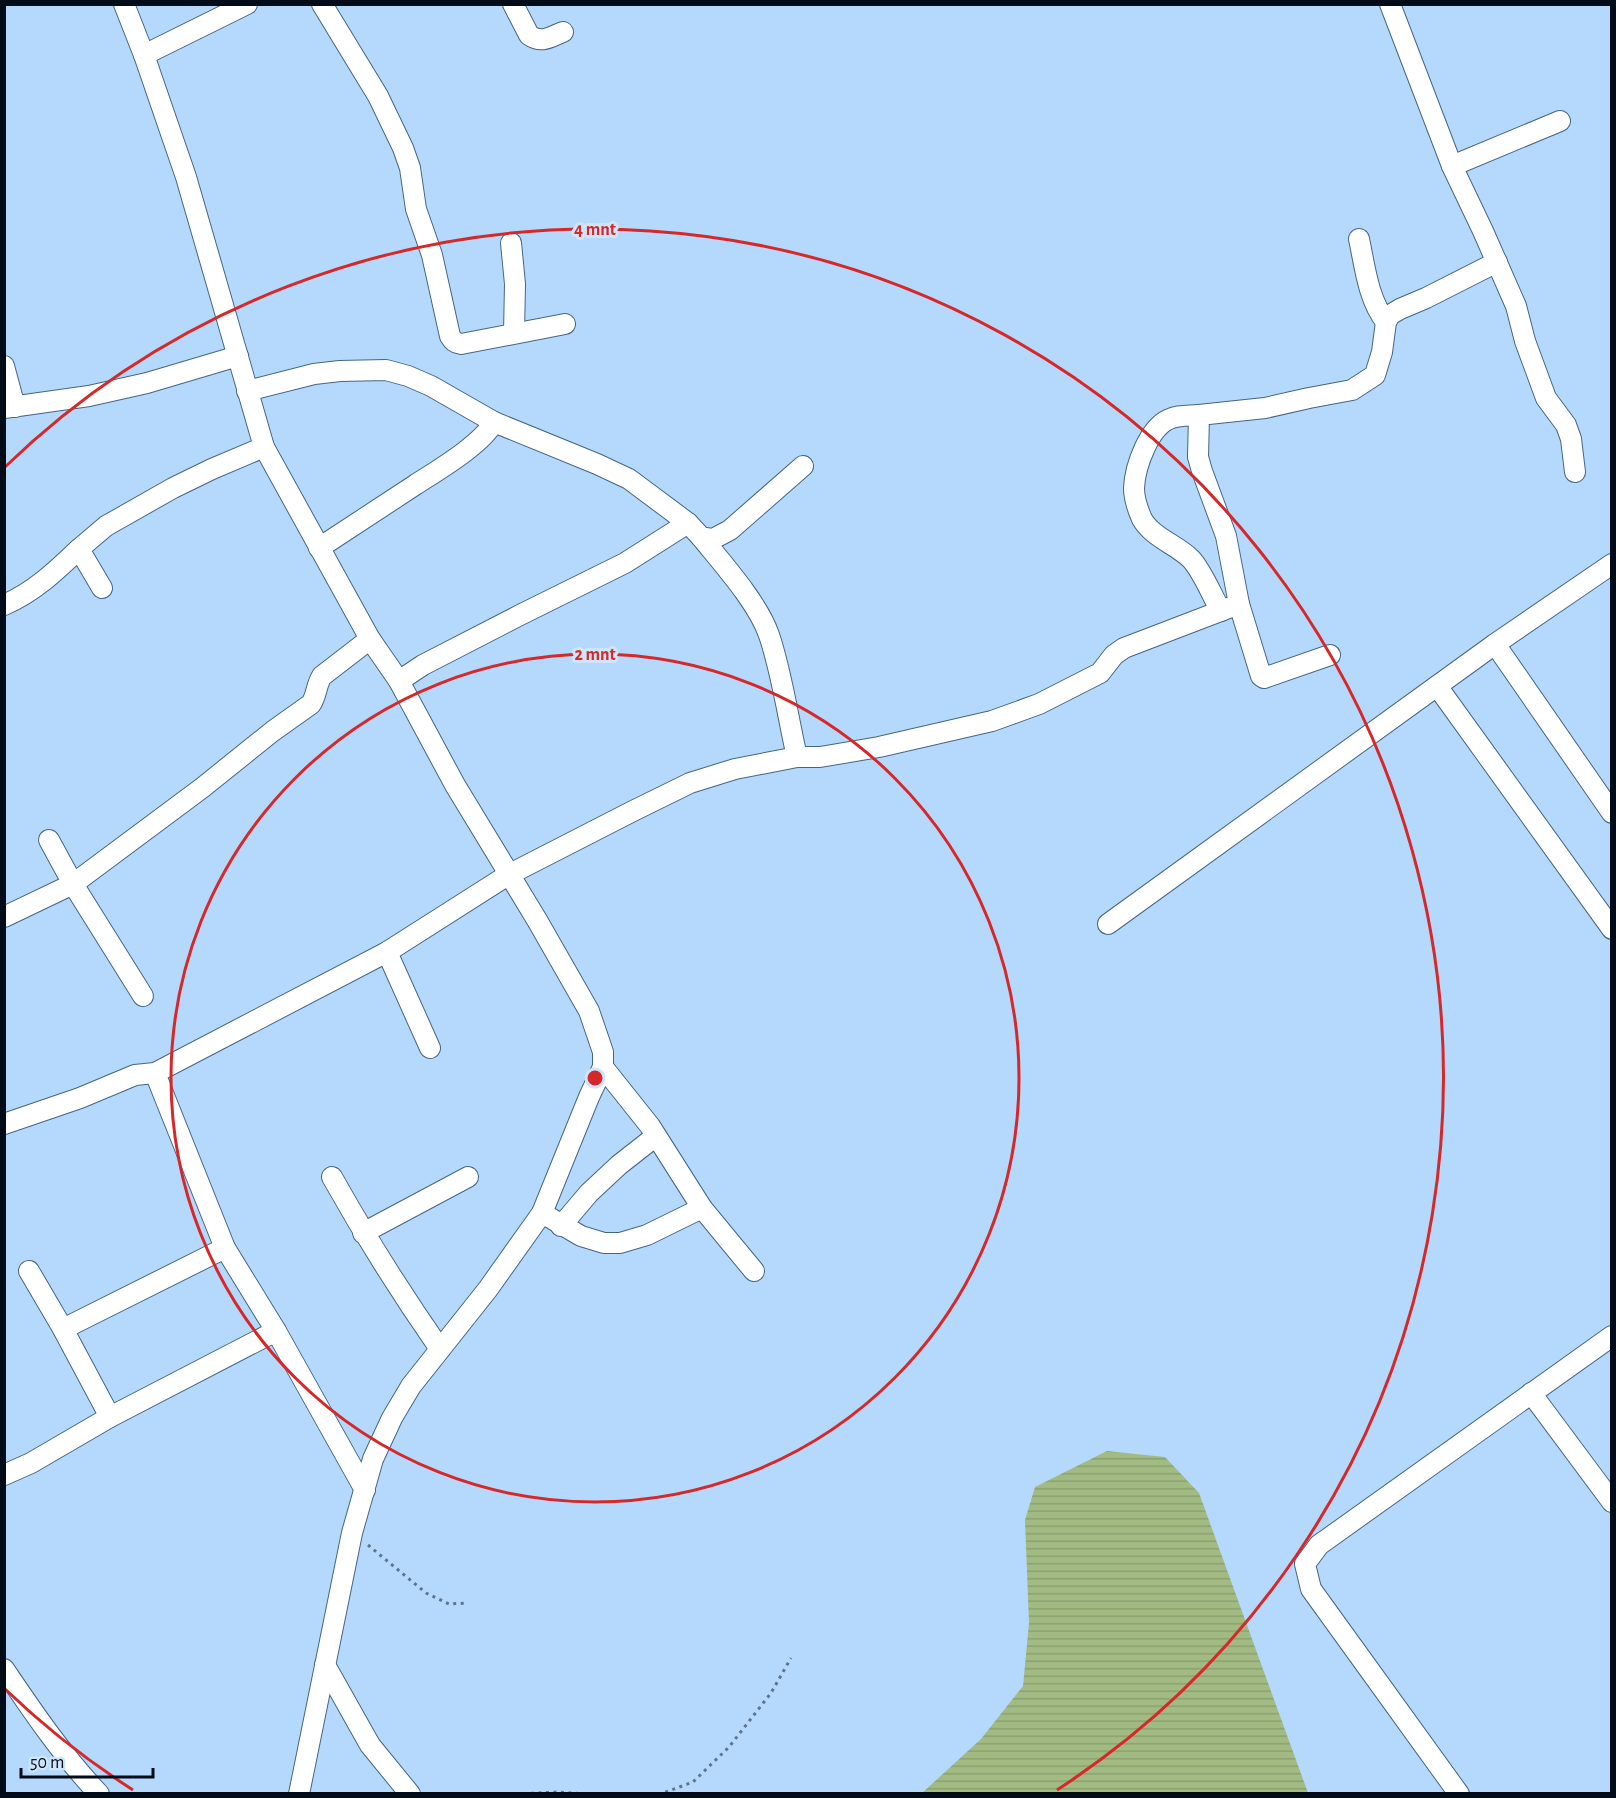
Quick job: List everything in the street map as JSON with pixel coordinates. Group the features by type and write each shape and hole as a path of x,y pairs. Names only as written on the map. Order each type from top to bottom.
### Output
{"street":[{"path":"124,4 186,177 264,447 370,639 399,681 455,785 589,1011 603,1052 603,1067 542,1213 488,1289 411,1386 392,1418 374,1459 352,1533 299,1794"},
{"path":"144,55 247,4"},
{"path":"322,4 378,96 403,148 410,168 416,209 432,255 452,340 461,344 565,324"},
{"path":"513,4 529,34 538,40 544,40 563,32"},
{"path":"1390,4 1452,166 1516,306 1525,341 1546,398 1566,425 1571,439 1575,472"},
{"path":"1452,166 1560,121"},
{"path":"1359,239 1373,299 1378,312 1386,322"},
{"path":"511,243 515,284 514,333"},
{"path":"1330,655 1264,678 1262,676 1230,608 1194,562 1183,551 1151,530 1143,520 1134,490 1136,470 1146,445 1162,424 1171,418 1265,408 1352,390 1375,375 1382,352 1386,322 1390,315 1497,262"},
{"path":"4,366 10,408 89,396 147,384 238,356"},
{"path":"247,391 314,374 340,371 386,370 408,376 431,386 494,422 629,479 695,530 713,539 730,530 803,466"},
{"path":"1199,415 1198,457 1226,536 1230,608"},
{"path":"319,548 440,469 479,440 489,431 494,422"},
{"path":"4,605 24,596 50,576 106,526 173,488 264,447"},
{"path":"399,681 423,665 520,615 695,530"},
{"path":"695,530 734,578 769,634 797,757"},
{"path":"79,549 102,588"},
{"path":"1108,924 1495,644 1611,564"},
{"path":"4,1124 80,1098 135,1075 155,1073 387,952 508,875 690,783 735,769 797,757 820,757 879,747 992,721 1039,704 1100,673 1114,655 1124,648 1230,608"},
{"path":"4,917 73,884 202,788 311,704 322,676 370,639"},
{"path":"1495,644 1611,813"},
{"path":"1437,686 1611,929"},
{"path":"50,840 73,884 143,996"},
{"path":"387,952 430,1048"},
{"path":"603,1067 650,1126 702,1208 754,1271"},
{"path":"155,1073 225,1248 276,1331 364,1490"},
{"path":"561,1226 589,1193 619,1165 656,1136"},
{"path":"332,1177 390,1277 440,1349"},
{"path":"363,1233 468,1177"},
{"path":"542,1213 581,1236 604,1243 620,1243 647,1235 702,1208"},
{"path":"63,1329 225,1248"},
{"path":"29,1271 110,1417"},
{"path":"4,1475 31,1463 110,1417 276,1331"},
{"path":"1459,1794 1311,1589 1305,1564 1319,1545 1611,1336"},
{"path":"1531,1393 1611,1502"},
{"path":"325,1665 370,1745 410,1794"},
{"path":"4,1669 33,1713 81,1775 99,1794"}],"path":[{"path":"352,1533 426,1593 449,1604 468,1603"},
{"path":"658,1794 693,1782 729,1747 771,1693 791,1658"},
{"path":"516,1794 547,1792 585,1794"}],"shaded area":[{"path":"1107,1451 1165,1457 1199,1493 1308,1793 922,1793 981,1739 1023,1686 1029,1623 1025,1520 1035,1487"}]}
